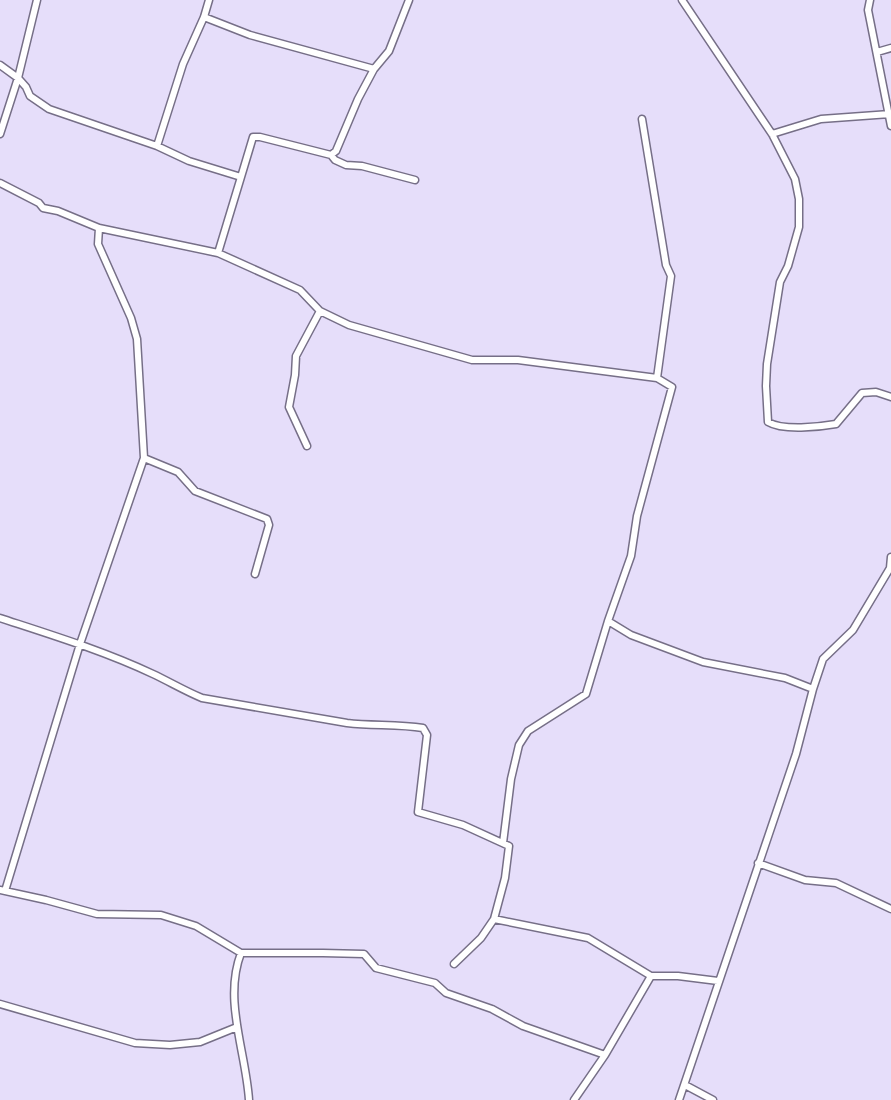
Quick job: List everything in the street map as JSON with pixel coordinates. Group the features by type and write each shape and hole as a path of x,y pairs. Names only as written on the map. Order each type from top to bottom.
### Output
{"street":[{"path":"0,134 18,78 36,0"},
{"path":"157,146 183,64 204,17 209,0"},
{"path":"331,155 340,144 349,118 374,69 389,51 410,0"},
{"path":"682,0 772,134 795,180 799,199 799,227 788,266 780,282 768,364 768,422 791,427 836,424 862,393 876,392 891,397"},
{"path":"870,0 868,10 891,126"},
{"path":"204,17 250,35 374,69"},
{"path":"877,52 891,48"},
{"path":"0,65 18,78 26,87 30,96 49,109 157,146 189,161 241,177"},
{"path":"772,134 821,119 890,114"},
{"path":"642,119 666,265 671,276 657,378"},
{"path":"218,253 253,137 260,137 331,155 335,160 346,165 362,166 415,180"},
{"path":"0,183 39,203 43,208 58,211 99,228 218,253 300,290 320,311 349,325 472,360 518,360 657,378 672,387 637,516 632,556 608,621 586,694 528,731 519,745 511,779 503,843"},
{"path":"99,228 98,244 131,318 136,339 144,458 80,644 2,891 97,914 161,915 196,926 241,953 364,954 376,968 435,983 446,993 492,1009 523,1026 605,1055"},
{"path":"307,446 289,407 295,375 296,356 320,311"},
{"path":"144,458 178,472 195,491 267,519 269,525 255,574"},
{"path":"679,1100 796,754 823,659 853,630 890,568 891,557"},
{"path":"0,618 80,644 154,674 180,689 202,698 347,723 407,725 423,728 427,735 418,812 463,824 509,846 505,878 494,919 481,938 454,964"},
{"path":"608,621 631,635 703,662 785,678 813,689"},
{"path":"758,863 805,880 836,883 891,909"},
{"path":"494,919 588,938 651,976 678,976 718,981"},
{"path":"241,953 235,968 235,1007 237,1027 248,1080 249,1100"},
{"path":"574,1100 605,1055 651,976"},
{"path":"0,1004 135,1043 170,1045 200,1042 237,1027"},
{"path":"685,1085 713,1100"}]}
